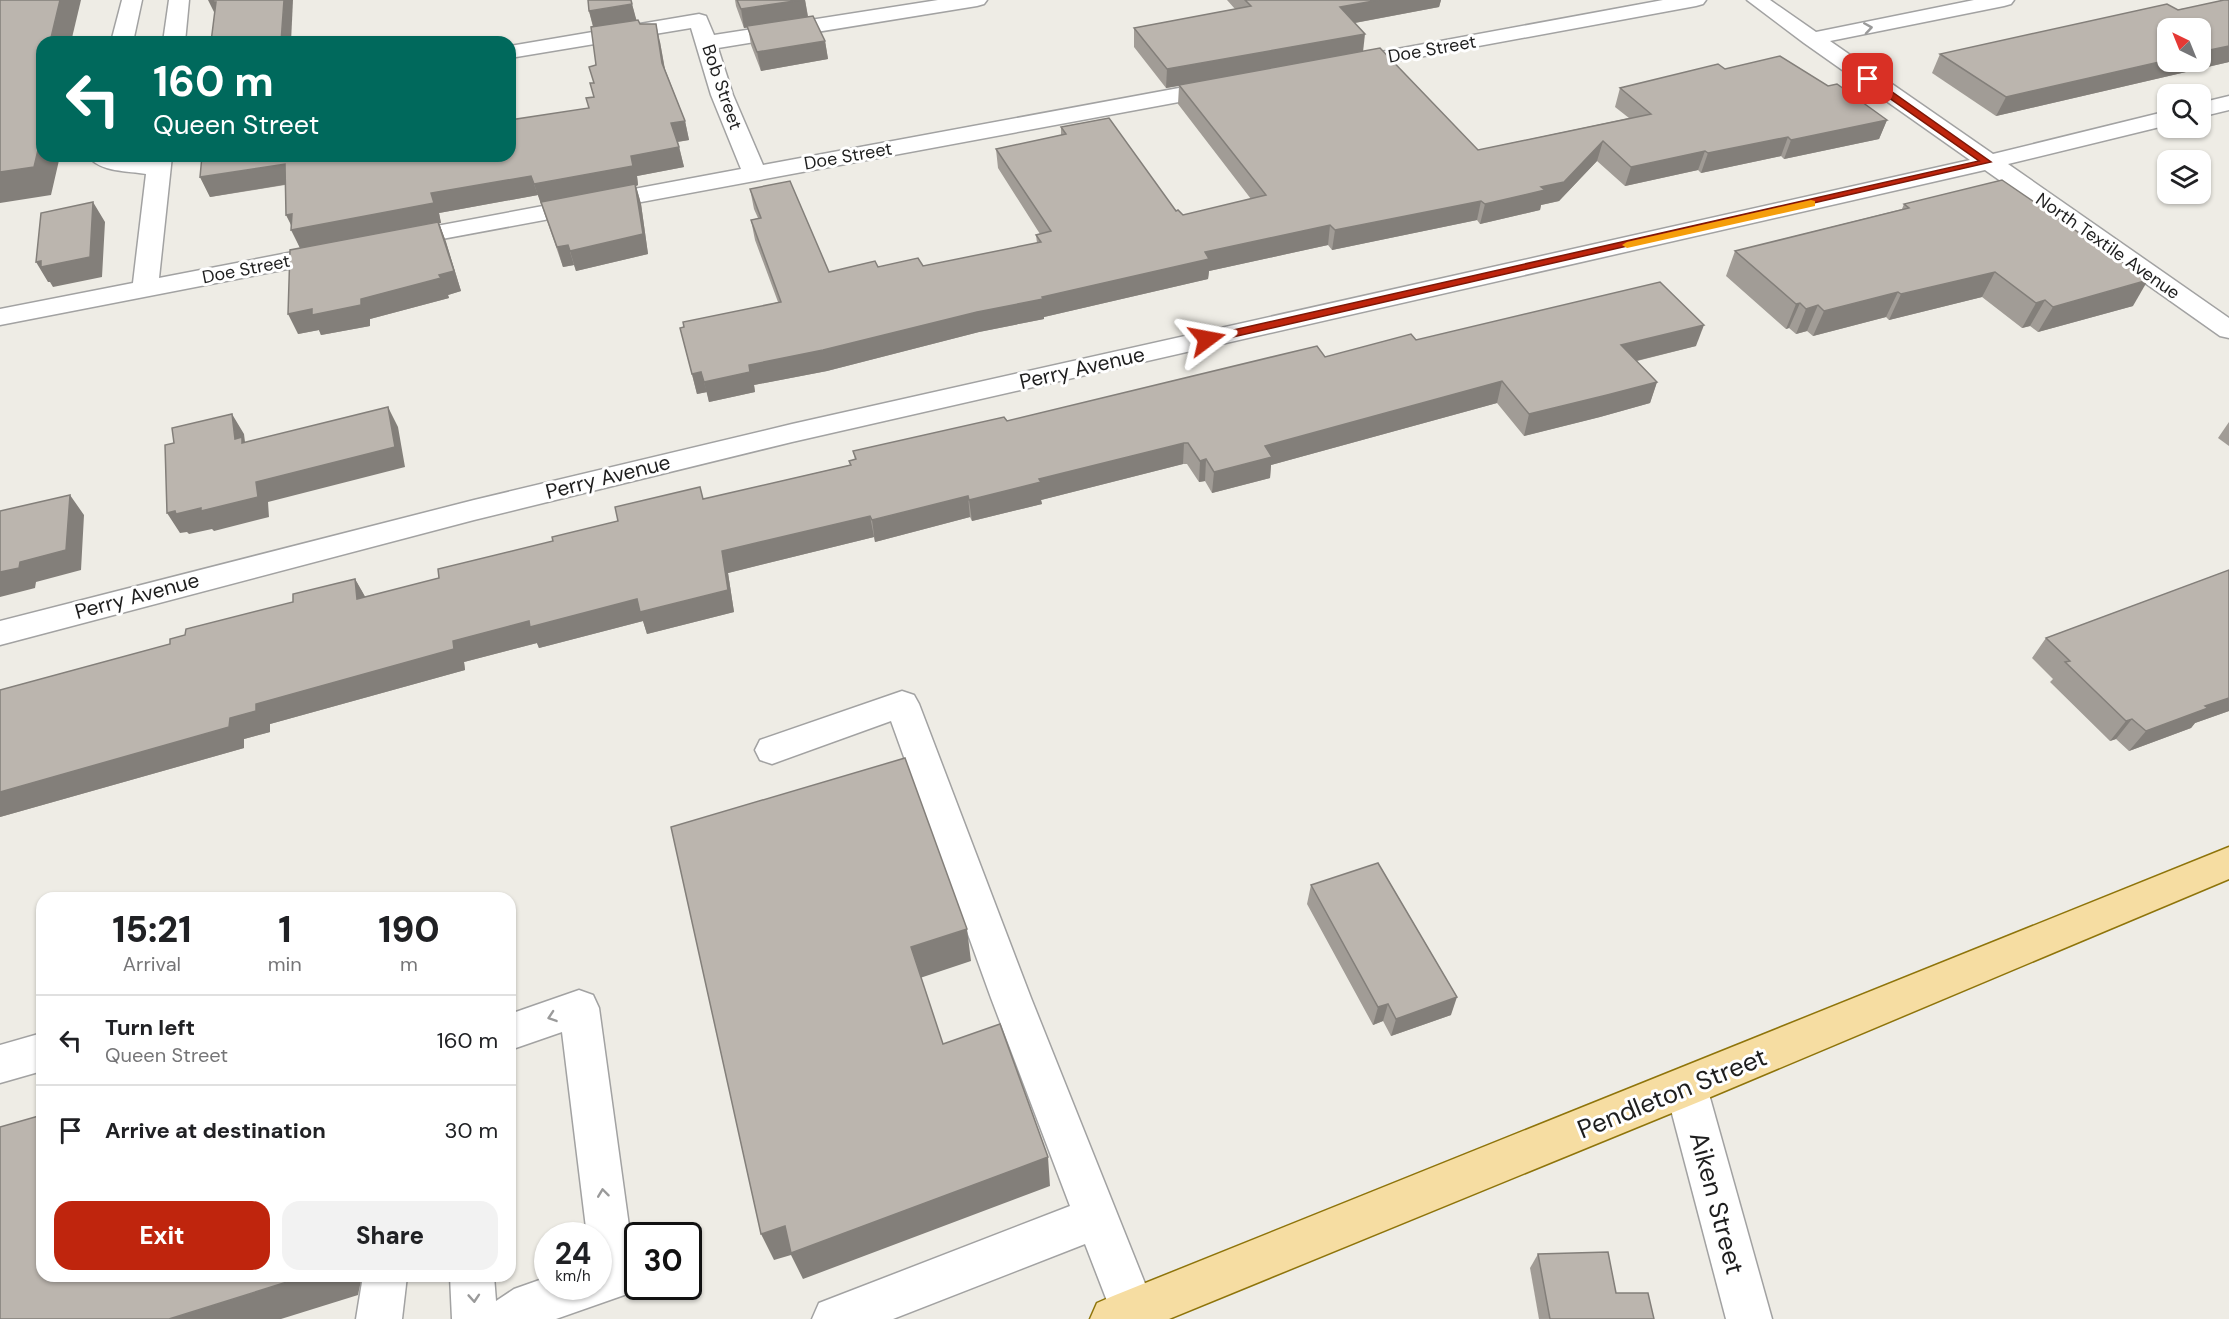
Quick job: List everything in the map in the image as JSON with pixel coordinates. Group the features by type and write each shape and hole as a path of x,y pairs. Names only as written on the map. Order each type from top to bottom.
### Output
{"main road":[{"name":"Pendleton Street","path":"1123,1315 1686,1087 2229,863"}],"street":[{"path":"123,36 132,0"},
{"path":"175,36 179,0"},
{"path":"707,43 977,0"},
{"name":"Doe Street","path":"1327,68 1696,0"},
{"name":"North Textile Avenue","path":"1757,0 2229,330"},
{"path":"1811,39 2004,0"},
{"path":"516,51 696,10"},
{"name":"Bob Street","path":"696,10 722,95 754,173"},
{"name":"Doe Street","path":"375,245 1245,83"},
{"path":"2211,107 2229,103"},
{"name":"Perry Avenue","path":"0,633 463,513 792,433 1987,162 2157,121"},
{"path":"113,162 160,162 145,288"},
{"name":"Doe Street","path":"0,317 352,249"},
{"path":"772,750 902,704 1096,1218 1123,1315"},
{"path":"516,1030 579,1008 607,1222"},
{"path":"0,1064 36,1054"},
{"name":"Aiken Street","path":"1686,1087 1749,1319"},
{"path":"835,1319 1096,1218"},
{"path":"612,1262 614,1277 612,1278"},
{"path":"379,1319 384,1282"},
{"path":"472,1282 475,1319"},
{"path":"510,1319 530,1305 545,1300"}],"building":[{"path":"0,0 60,0 51,36 36,36 36,158 34,167 0,172"},
{"path":"214,0 284,0 281,36 212,36 216,2 213,2"},
{"path":"588,0 631,0 632,4 589,11"},
{"path":"737,0 801,0 741,9"},
{"path":"1245,0 1379,0 1340,7 1365,34 1167,69 1134,28 1251,6"},
{"path":"2229,0 2229,46 2211,50 2211,18 2157,18 2157,63 2006,97 1940,54 2167,4 2178,10"},
{"path":"813,16 825,41 757,52 747,26"},
{"path":"638,20 640,24 656,24 662,63 685,121 671,123 679,147 631,156 633,166 534,184 531,176 431,193 434,203 291,230 292,214 286,215 285,164 200,177 201,162 516,162 516,119 589,108 586,98 594,97 590,83 594,83 589,67 596,65 591,27"},
{"path":"1380,48 1478,150 1651,114 1620,88 1718,64 1725,69 1780,56 1828,86 1837,84 1887,120 1791,140 1788,137 1708,153 1705,151 1631,167 1603,141 1564,182 1541,187 1545,190 1485,204 1481,201 1335,230 1330,225 1205,252 1209,259 1042,297 1043,299 749,365 750,372 704,382 701,372 692,374 680,328 684,327 683,322 781,302 751,220 761,218 750,189 790,181 829,272 875,261 878,267 918,258 923,266 1041,242 1036,235 1051,231 996,149 1066,134 1061,127 1109,118 1176,211 1178,210 1183,215 1266,195 1179,85"},
{"path":"2002,180 2148,280 2053,307 2045,300 2036,303 1995,272 1901,294 1898,292 1824,311 1818,305 1806,309 1800,303 1796,304 1735,251 1909,208 1904,204"},
{"path":"635,184 643,234 570,251 568,245 557,247 541,202"},
{"path":"93,202 90,257 41,267 41,261 36,262 41,213"},
{"path":"438,222 454,271 439,275 441,278 361,299 361,305 312,315 312,309 288,314 290,250"},
{"path":"1660,282 1704,325 1621,345 1657,382 1529,414 1502,381 1265,446 1272,457 1214,472 1206,459 1200,461 1188,443 1184,443 1039,479 1041,482 969,500 968,496 872,520 870,516 722,551 728,590 640,612 637,599 530,627 529,621 453,641 454,649 256,704 256,711 230,718 229,727 0,792 0,690 170,644 170,639 185,635 186,629 293,602 293,594 355,579 357,599 439,578 438,569 553,541 552,537 618,521 615,507 700,487 703,499 851,465 849,461 856,459 853,451 1004,417 1007,421 1317,346 1325,357 1411,334 1416,340"},
{"path":"388,407 395,447 256,482 258,497 201,511 201,508 176,514 175,511 167,513 165,445 174,443 172,428 232,414 235,439 242,437 242,443"},
{"path":"70,495 66,550 20,562 19,568 0,572 0,511"},
{"path":"2229,570 2229,698 2205,706 2208,708 2146,731 2132,719 2126,721 2065,662 2070,661 2046,638"},
{"path":"905,758 967,929 911,947 943,1044 1000,1024 1048,1157 791,1253 785,1226 761,1234 671,827"},
{"path":"1378,863 1457,997 1396,1019 1388,1004 1378,1007 1311,885"},
{"path":"36,1117 36,1282 287,1282 169,1319 0,1319 0,1127"},
{"path":"1608,1252 1616,1293 1648,1293 1654,1319 1550,1319 1538,1254"}],"slow traffic":[{"path":"1627,245 1811,203"}],"route":[{"path":"1207,339 1921,179 1987,162 1868,79"}]}
